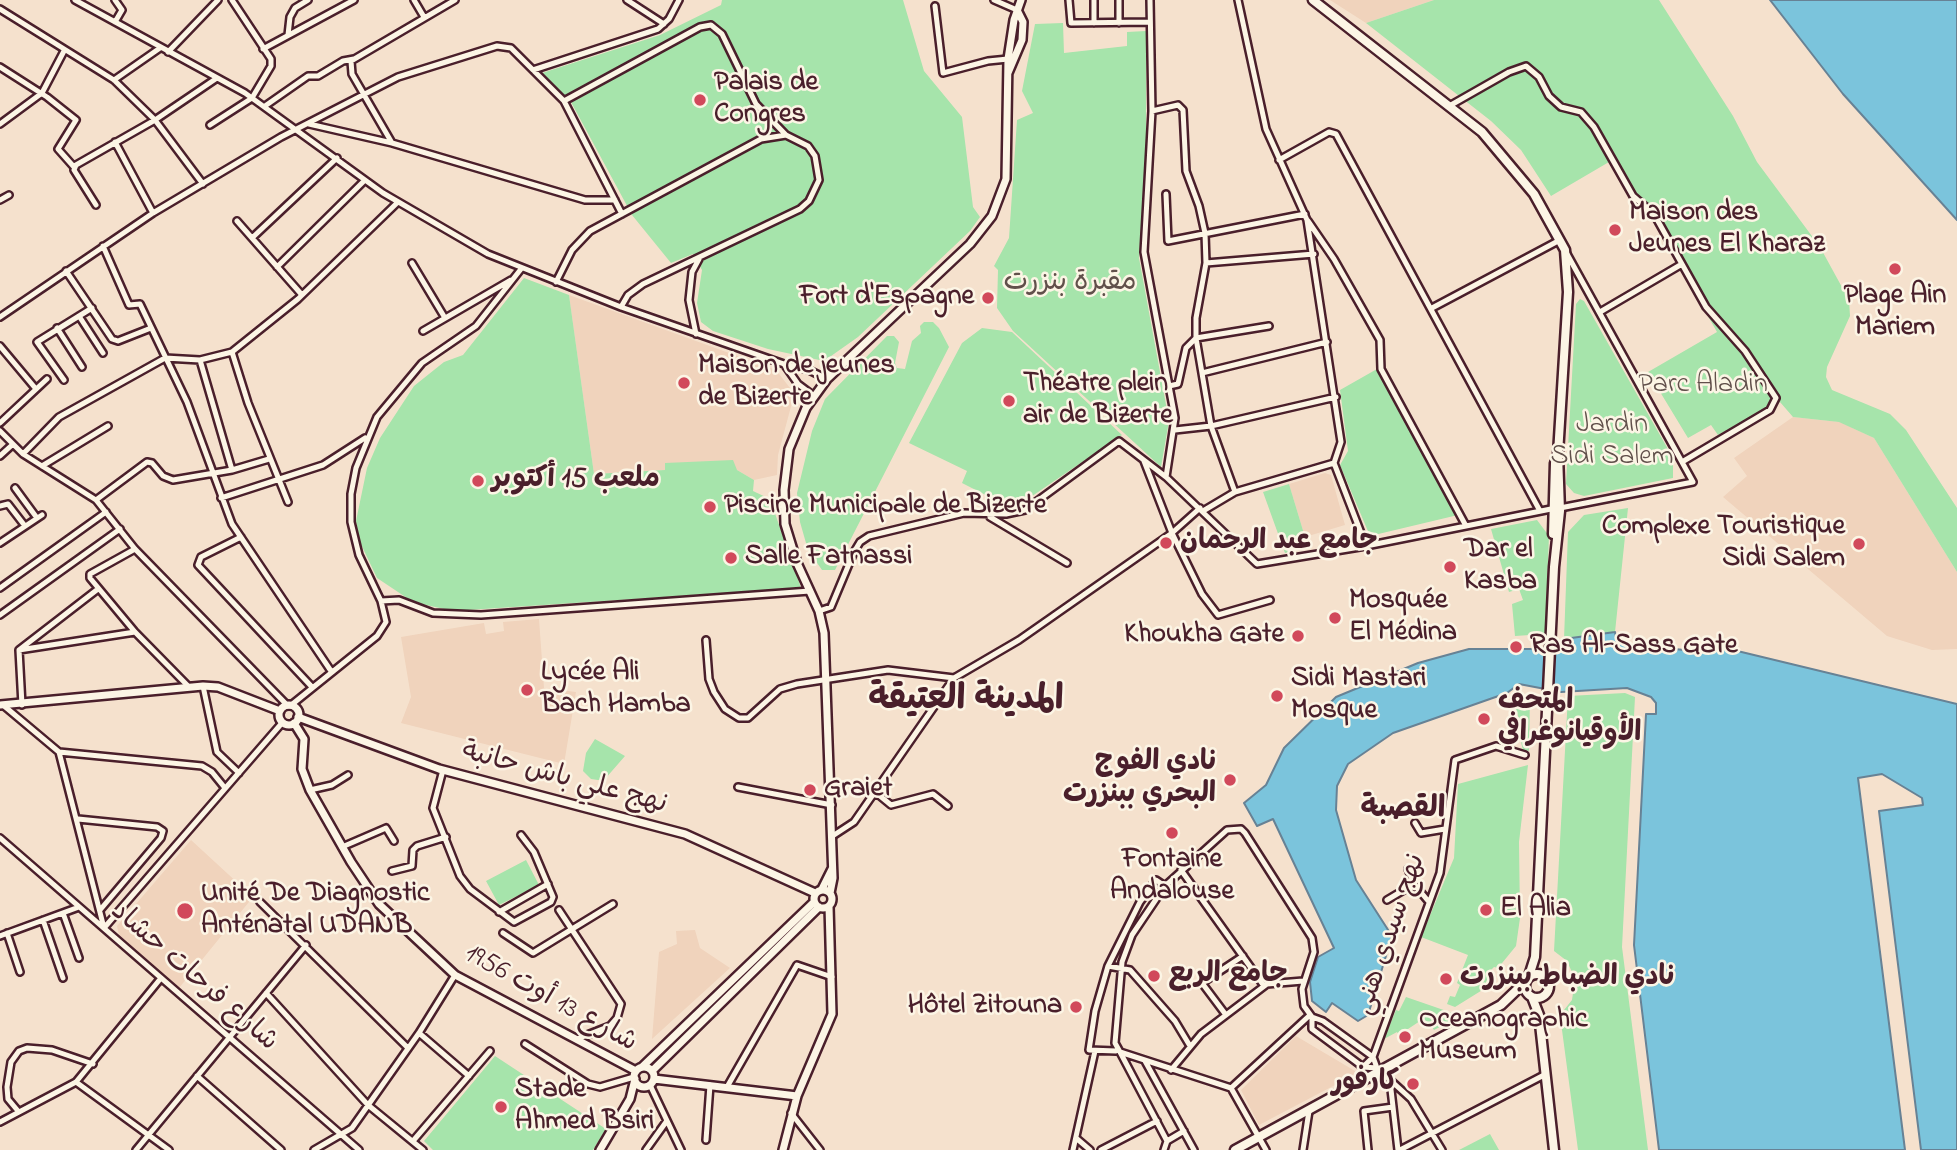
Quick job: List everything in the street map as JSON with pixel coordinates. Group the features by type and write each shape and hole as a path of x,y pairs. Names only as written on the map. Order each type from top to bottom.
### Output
{"main road":[{"path":"1313,0 1451,105 1482,132 1534,194 1565,250 1568,292 1535,957 1526,990 1539,1015 1553,1150"},
{"path":"1535,957 1549,985 1539,1015"},
{"path":"1501,1005 1527,979 1542,975"},
{"path":"1235,1150 1501,1005 1546,994"}],"street":[{"path":"75,0 252,98 398,202 520,269 696,334 809,370 827,379"},
{"path":"114,22 122,10 115,0"},
{"path":"168,52 217,0"},
{"path":"210,125 252,98 271,66 271,59 232,0"},
{"path":"288,35 290,17 298,6 308,0"},
{"path":"263,49 354,0"},
{"path":"414,0 424,17"},
{"path":"265,106 308,76 318,75 342,61 354,59 445,2 455,0"},
{"path":"627,0 664,24"},
{"path":"533,70 664,24 679,0"},
{"path":"994,0 1017,10 1023,22 1022,40 1008,74"},
{"path":"783,1150 797,1096 830,1022 833,978 829,906 832,901 832,805 824,633 819,611 787,533 783,490 793,437 814,396 827,379 970,244 992,216 1006,179 1009,59 1021,0"},
{"path":"1069,0 1071,23 1149,22"},
{"path":"1094,0 1094,23"},
{"path":"1119,0 1119,23"},
{"path":"1150,0 1152,111 1144,251 1175,430 1166,477"},
{"path":"1238,0 1266,128 1279,160 1306,217 1334,259 1380,340 1381,369 1466,526"},
{"path":"934,6 943,73 988,61 1009,59"},
{"path":"0,9 114,80 155,120 203,184"},
{"path":"564,101 700,27 711,25 722,34 756,104 786,135 797,139 815,156 819,180 809,201 800,209 643,284 628,295 621,307"},
{"path":"1,315 153,213 297,129 364,93 423,69 502,45 511,48 564,101 622,214"},
{"path":"114,80 160,48"},
{"path":"0,124 42,93 64,51"},
{"path":"354,59 351,61 352,74 392,143"},
{"path":"0,66 42,93 76,120 58,149 74,167 96,205"},
{"path":"1451,105 1509,72 1527,66 1539,77 1549,96 1561,107 1581,112 1594,127 1633,196 1654,214 1706,307 1745,351 1776,398 1770,410 1682,462"},
{"path":"74,167 155,120 217,78"},
{"path":"1152,111 1182,106 1186,132 1186,171 1199,206 1205,233 1206,264 1196,318 1196,338 1211,426 1235,492"},
{"path":"309,124 392,143 585,200 615,200"},
{"path":"1279,160 1329,132 1336,134 1540,511"},
{"path":"556,282 581,240 622,214 761,139 786,135"},
{"path":"116,142 153,213"},
{"path":"252,238 337,158"},
{"path":"276,267 365,180"},
{"path":"1166,194 1167,240 1306,217"},
{"path":"0,200 9,195"},
{"path":"23,454 59,417 165,358 200,360 232,352 302,295 398,202"},
{"path":"1306,217 1336,397 1341,442 1334,463 1366,546"},
{"path":"237,221 302,295"},
{"path":"1432,308 1560,240"},
{"path":"103,246 129,305 140,304 187,402 220,498 241,537 331,671"},
{"path":"819,611 831,607 854,552 869,536 964,513 1006,514 1030,507 1116,442 1123,441 1166,477 1257,564 1366,546 1556,506 1693,482 1565,250"},
{"path":"1206,264 1314,254"},
{"path":"696,334 689,300 690,286 696,262 702,256"},
{"path":"412,263 445,318"},
{"path":"1600,312 1682,264"},
{"path":"280,711 383,630 386,615 359,555 351,522 351,494 366,437 397,389 422,363 476,326 520,269"},
{"path":"66,271 114,341 151,328"},
{"path":"423,331 515,278"},
{"path":"64,380 37,342 92,308"},
{"path":"79,316 103,353"},
{"path":"1169,386 1178,384 1186,348 1196,338 1269,326"},
{"path":"57,328 82,366"},
{"path":"1202,373 1327,342"},
{"path":"0,346 36,389"},
{"path":"232,352 269,459 288,502"},
{"path":"200,360 232,470"},
{"path":"784,364 798,384 814,396"},
{"path":"0,423 47,379"},
{"path":"1175,430 1211,426 1336,397"},
{"path":"42,466 108,426"},
{"path":"0,431 23,454 96,500 135,549 289,706 296,709 296,720 282,723 104,928"},
{"path":"220,498 333,460 366,437"},
{"path":"0,456 12,445"},
{"path":"1143,458 1172,533 1202,594 1219,616 1270,600"},
{"path":"96,500 147,462 173,480 232,470 269,459"},
{"path":"831,837 854,822 954,678 1019,640 1201,510 1235,492 1334,463"},
{"path":"0,543 40,516 15,488"},
{"path":"0,506 8,504 25,526"},
{"path":"0,588 106,512"},
{"path":"989,512 990,517 1067,563"},
{"path":"0,615 120,529"},
{"path":"241,537 201,557 198,565 312,687"},
{"path":"135,549 90,573 98,589 135,632 189,687"},
{"path":"19,650 98,589"},
{"path":"381,601 399,600 433,613 481,615 810,591"},
{"path":"19,650 135,632"},
{"path":"706,640 709,679 714,692 725,709 739,718 748,718 780,689 888,670 954,678"},
{"path":"19,650 22,705"},
{"path":"2,705 189,687 218,687 280,711"},
{"path":"203,687 214,746 223,760 239,773"},
{"path":"2,705 59,752 194,764 212,772 225,788"},
{"path":"280,711 282,723"},
{"name":"نهج علي باش حانبة","path":"296,720 443,770 669,829 817,898 830,893"},
{"name":"شارع 13 أوت 1956","path":"296,720 304,739 302,769 310,790 342,847 379,904 454,975 577,1039 637,1074"},
{"name":"نهج سيدي هني","path":"1363,1067 1373,1056 1442,865 1455,760 1496,746 1525,755"},
{"path":"59,752 104,928"},
{"path":"212,772 223,760"},
{"path":"443,770 433,808 460,876 470,889 514,922 551,902 553,897 534,852 521,835"},
{"path":"310,790 332,785 348,775"},
{"path":"738,788 832,805"},
{"path":"874,791 891,805 933,794 948,806"},
{"path":"78,819 157,827 163,831 161,838 100,910"},
{"path":"1415,823 1421,833 1445,829"},
{"path":"342,847 386,828 394,841"},
{"path":"1164,1150 1167,1140 1118,1051 1121,968 1132,935 1165,886 1227,830 1241,829 1245,833 1312,938 1314,952 1303,981 1302,997 1311,1016 1312,1029 1363,1067 1379,1070"},
{"path":"392,871 412,866 413,850 417,846 446,837"},
{"name":"شارع فرحات حشاد","path":"0,838 359,1150"},
{"path":"630,1099 651,1080 817,898 832,869"},
{"path":"1408,869 1414,884 1429,902"},
{"path":"1181,870 1264,986"},
{"path":"1073,1150 1092,1050 1095,1011 1108,965 1140,902 1156,880 1165,886"},
{"path":"499,912 548,884"},
{"path":"1387,900 1414,884"},
{"path":"817,898 829,906"},
{"path":"525,1044 588,1084 600,1087 637,1074 817,898"},
{"path":"260,902 408,1048"},
{"path":"503,933 533,953 613,904"},
{"path":"0,936 79,907"},
{"path":"559,910 621,1004 617,1018 610,1026 577,1039"},
{"path":"63,913 79,958"},
{"path":"43,920 63,978"},
{"path":"7,933 20,972"},
{"path":"136,1150 306,945"},
{"path":"1226,1015 1202,983 1243,956"},
{"path":"727,1087 797,965 833,978"},
{"path":"1108,965 1130,970 1175,1021 1190,1046"},
{"path":"314,1150 342,1135 368,1105 419,1033 454,975"},
{"path":"0,1122 76,1082 161,978"},
{"path":"1171,1070 1190,1046 1264,986 1275,981 1303,981"},
{"path":"266,993 368,1105 423,1150"},
{"path":"1311,1016 1373,1056 1379,1070 1411,1099 1442,1150"},
{"path":"1231,1088 1311,1016"},
{"path":"419,1033 469,1076"},
{"path":"18,1111 8,1099 7,1087 11,1062 19,1051 27,1048 52,1050 93,1064"},
{"path":"1092,1050 1118,1051 1231,1088 1266,1150"},
{"path":"413,1141 490,1051"},
{"path":"1145,1061 1194,1150"},
{"path":"637,1074 651,1080 797,1096"},
{"path":"637,1074 639,1085 651,1080"},
{"path":"600,1150 630,1099 637,1074"},
{"path":"1390,1081 1399,1150 1546,1074"},
{"path":"197,1076 281,1150"},
{"path":"651,1080 666,1122 681,1150"},
{"path":"76,1082 169,1150"},
{"path":"706,1140 710,1086"},
{"path":"1368,1150 1364,1111 1393,1107"},
{"path":"1303,1150 1309,1111"},
{"path":"791,1113 820,1150"},
{"path":"1101,1150 1157,1121"},
{"path":"646,1150 666,1122"},
{"path":"1167,1140 1184,1132"},
{"path":"1076,1138 1090,1150"}],"shaded area":[{"path":"1330,0 1434,0 1366,23"},
{"name":"Maison de jeunes de Bizerte","path":"569,295 776,370 790,388 793,399 778,455 777,475 754,480 737,470 665,464 665,470 594,474"},
{"name":"Complexe Touristique Sidi Salem","path":"1793,417 1840,422 1874,438 1957,572 1957,649 1932,650 1887,636 1723,497 1747,476 1734,458"},
{"path":"1325,473 1331,475 1345,525 1305,537 1289,484"},
{"path":"539,619 544,688 576,692 564,764 401,723 411,697 401,637 484,623 486,634 504,631 503,622"},
{"name":"Unité De Diagnostic Anténatal UDANB","path":"191,840 253,897 179,988 119,935 117,926"},
{"path":"695,930 700,948 730,968 652,1039 659,952 677,944 676,931"},
{"path":"1296,1036 1355,1071 1354,1075 1259,1125 1241,1090"}],"green space":[{"path":"722,0 903,0 924,71 962,117 973,207 980,217 970,231 858,337 824,361 768,349 713,331 701,322 697,303 702,270 693,254 671,263 632,215 571,102 542,73 660,35 721,5"},
{"name":"Parc Aladin","path":"1434,0 1659,0 1733,116 1757,162 1820,247 1849,300 1850,316 1827,367 1826,377 1832,390 1890,414 1906,430 1957,508 1957,572 1874,438 1839,422 1793,417 1780,402 1718,435 1711,425 1688,438 1648,372 1717,332 1650,214 1637,210 1609,162 1551,196 1521,150 1491,121 1366,23"},
{"name":"مقبرة بنزرت","path":"1063,23 1064,53 1127,46 1127,32 1146,31 1146,148 1139,258 1169,421 1161,467 1013,331 997,308 998,270 994,266 1009,238 1017,120 1033,113 1022,91 1035,24"},
{"path":"524,278 569,295 594,474 665,470 665,463 733,460 737,470 754,480 753,491 770,499 801,588 453,611 413,602 377,578 358,538 356,521 367,468 380,438 414,386 444,362 463,355"},
{"name":"Jardin Sidi Salem","path":"1580,299 1584,301 1673,458 1673,478 1584,496 1574,493 1566,484 1576,304"},
{"path":"924,322 933,322 939,328 949,347 835,570 822,570 808,550 800,522 797,493 812,431 825,399 887,336 894,336 899,342 895,363 897,368 905,369 912,341 921,333 920,326"},
{"name":"Théatre plein air de Bizerte","path":"982,328 1012,332 1122,435 1013,509 962,483 967,471 909,443 962,343"},
{"path":"1377,369 1458,515 1370,536 1340,465 1348,451 1340,390"},
{"path":"1289,484 1308,547 1285,553 1263,492"},
{"path":"1628,508 1615,632 1564,639 1568,532 1584,515"},
{"path":"1537,520 1549,536 1545,634 1515,636 1512,604 1523,600 1519,589 1509,592 1491,529"},
{"path":"1625,693 1635,697 1622,947 1648,1150 1578,1150 1560,1015 1572,1000 1575,979 1567,961 1554,951 1568,696"},
{"path":"1530,696 1529,751 1523,750 1517,726 1521,724 1514,705 1527,701"},
{"path":"595,739 625,756 605,779 591,779 583,771 586,753"},
{"path":"1528,765 1519,842 1520,918 1516,946 1498,968 1494,967 1490,971 1484,989 1455,1007 1447,1004 1450,996 1455,997 1460,985 1457,983 1468,955 1421,937 1454,858 1458,784"},
{"path":"526,860 539,885 499,905 486,881"},
{"path":"1406,997 1461,1016 1434,1030 1429,1022 1420,1021 1399,1035 1397,1032 1384,1039 1396,1010 1399,1011"},
{"path":"495,1056 606,1129 593,1150 433,1150 424,1141"},
{"path":"1490,1134 1499,1150 1459,1150"}],"water":[{"path":"1770,0 1957,0 1957,220 1843,94"},
{"path":"1615,632 1617,643 1694,651 1725,648 1957,704 1957,1150 1921,1150 1879,811 1923,805 1922,798 1882,774 1858,778 1905,1150 1659,1150 1634,945 1646,714 1656,714 1656,703 1651,697 1627,688 1561,692 1519,684 1507,693 1393,733 1348,764 1337,786 1336,810 1356,880 1392,936 1368,1015 1358,1021 1332,1003 1326,1012 1312,1001 1310,982 1318,957 1334,948 1273,819 1257,826 1244,803 1266,785 1284,748 1336,697 1418,663 1469,649 1541,649 1564,639"}],"place":[{"name":"Palais de Congres","path":"700,100"},
{"name":"Maison des Jeunes El Kharaz","path":"1615,230"},
{"name":"Plage Ain Mariem","path":"1895,269"},
{"name":"Fort d'Espagne","path":"988,298"},
{"name":"Maison de jeunes de Bizerte","path":"684,383"},
{"name":"Théatre plein air de Bizerte","path":"1009,401"},
{"name":"ملعب 15 أكتوبر","path":"478,481"},
{"name":"Piscine Municipale de Bizerte","path":"710,507"},
{"name":"جامع عبد الرحمان","path":"1166,543"},
{"name":"Complexe Touristique Sidi Salem","path":"1859,544"},
{"name":"Salle Fatnassi","path":"731,558"},
{"name":"Dar el Kasba","path":"1450,567"},
{"name":"Mosquée El Médina","path":"1335,618"},
{"name":"Khoukha Gate","path":"1298,636"},
{"name":"Ras Al-Sass Gate","path":"1516,647"},
{"name":"Lycée Ali Bach Hamba","path":"527,690"},
{"name":"Sidi Mastari Mosque","path":"1277,696"},
{"name":"المتحف الأوقيانوغرافي","path":"1484,719"},
{"name":"نادي الفوج البحري ببنزرت","path":"1230,780"},
{"name":"Graiet","path":"810,790"},
{"name":"Fontaine Andalouse","path":"1172,833"},
{"name":"El Alia","path":"1486,910"},
{"name":"Unité De Diagnostic Anténatal UDANB","path":"185,911"},
{"name":"جامع الربع","path":"1154,976"},
{"name":"نادي الضباط ببنزرت","path":"1446,979"},
{"name":"Hôtel Zitouna","path":"1076,1007"},
{"name":"Oceanographic Museum","path":"1405,1037"},
{"name":"كارفور","path":"1413,1084"},
{"name":"Stade Ahmed Bsiri","path":"501,1107"}],"district":[{"name":"المدينة العتيقة","path":"966,702"},
{"name":"القصبة","path":"1403,811"}]}
